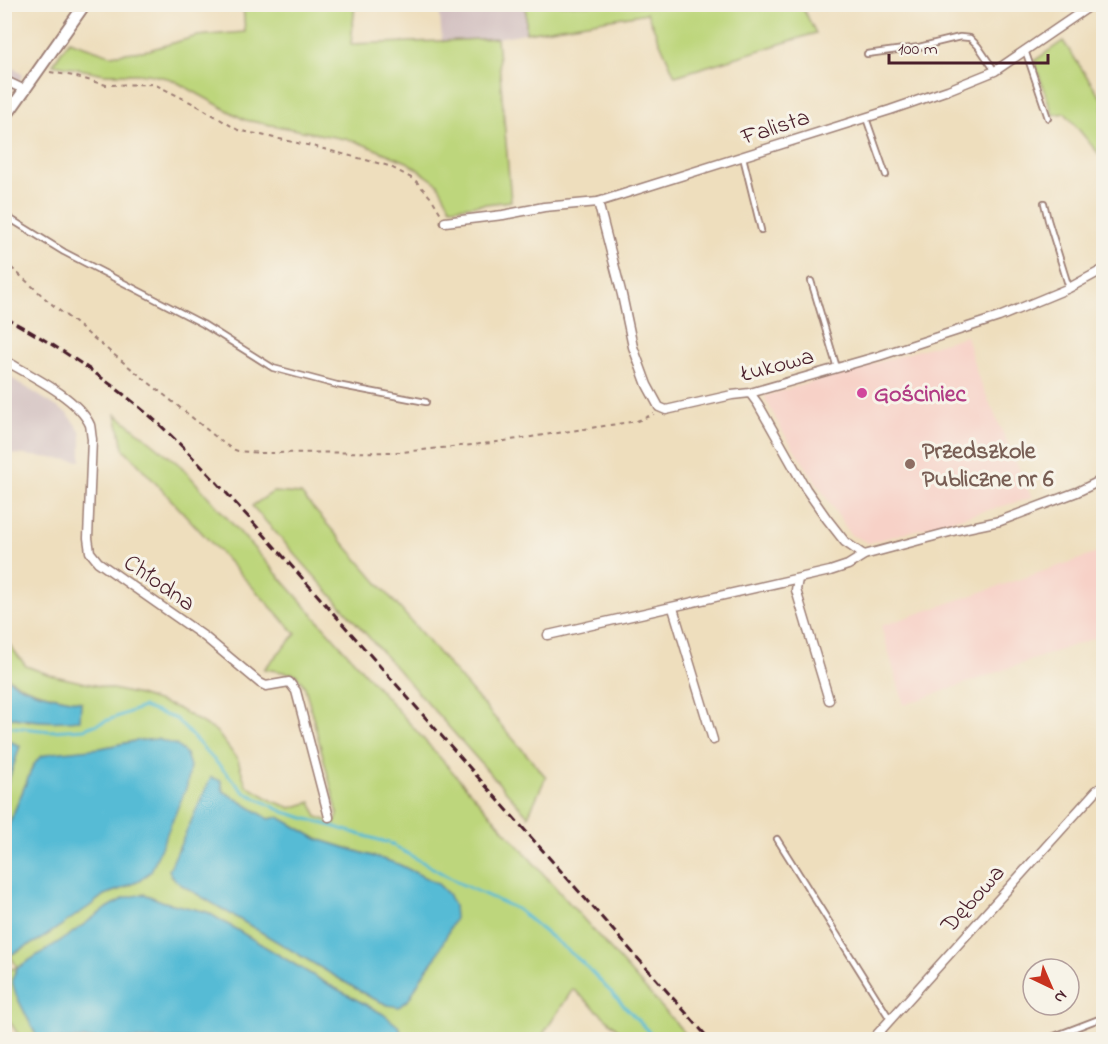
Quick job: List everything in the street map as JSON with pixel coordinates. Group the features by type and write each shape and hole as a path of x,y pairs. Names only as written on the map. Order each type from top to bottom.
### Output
{"street":[{"path":"4,119 85,4"},
{"name":"Falista","path":"445,222 544,207 598,202 866,118 995,71 1093,4"},
{"path":"4,80 25,90"},
{"path":"598,202 633,346 651,393 659,407 666,410"},
{"name":"Łukowa","path":"666,410 750,393 879,356 999,316 1069,288 1104,269"},
{"name":"Chłodna","path":"4,360 54,389 77,406 90,426 92,439 88,538 90,552 116,575 205,637 266,686 289,682 293,686 329,817"},
{"path":"750,393 759,404 806,489 826,519 845,542 864,555"},
{"path":"548,635 830,571 848,565 864,555 1000,521 1077,492 1104,478"},
{"path":"798,579 796,590 829,700"},
{"path":"673,608 712,740"},
{"name":"Dębowa","path":"872,1040 1057,833 1097,790 1104,786"},
{"path":"4,1033 9,1040"}],"lane":[{"path":"867,54 960,37 970,38 995,71"},
{"path":"1025,50 1048,118"},
{"path":"866,118 886,175"},
{"path":"743,157 761,230"},
{"path":"1044,203 1069,288"},
{"path":"4,216 63,252 203,324 273,368 337,385 426,402"},
{"path":"811,281 837,368"},
{"path":"777,839 890,1019"},
{"path":"1044,1040 1104,1017"}],"path":[{"path":"40,68 106,85 154,84 198,106 238,130 389,166 415,180 432,199 445,222"},
{"path":"4,262 58,310 222,442 238,451 304,453 424,450 491,443 637,421 666,410"}],"shaded area":[{"path":"439,5 526,5 526,33 497,38 442,41"},
{"path":"5,64 23,75 5,101"},
{"name":"Przedszkole Publiczne nr 6","path":"966,336 978,377 1032,498 869,543 851,535 781,429 764,396"},
{"path":"5,374 68,414 81,433 81,461 5,453"},
{"path":"1103,551 1103,635 904,705 881,626"}],"green space":[{"path":"243,5 355,5 351,44 497,38 511,201 451,208 438,184 407,162 355,141 245,120 171,79 148,74 105,74 53,64 69,41 110,55 149,50 197,36 245,32"},
{"path":"526,5 801,5 816,33 675,76 647,13 526,33"},
{"path":"1063,41 1103,99 1103,159 1065,113 1053,115 1034,61"},
{"path":"116,414 181,466 690,1039 629,1039 573,989 540,1039 406,1039 383,1014 324,982 207,912 164,902 144,894 124,899 104,910 68,936 16,995 38,1039 21,1039 5,1014 5,971 17,967 10,955 41,939 104,895 139,881 151,871 135,741 33,766 5,834 5,791 20,746 5,739 5,716 29,721 81,702 31,690 5,675 5,639 26,666 50,675 139,695 177,708 216,731 238,760 246,785 273,801 291,808 311,802 317,817 335,823 338,814 305,687 296,674 264,669 296,634 123,448","holes":["221,782 223,791 269,819 279,817 317,839 398,864 438,884 448,894 454,906 436,957 426,970 388,1005 370,997 180,884 172,877"]},
{"path":"273,492 301,494 546,777 528,816 252,506"}],"water":[{"path":"4,676 21,687 81,702 80,720 42,721 5,716"},
{"path":"5,739 20,746 5,791"},
{"path":"157,739 176,745 186,754 190,766 187,786 151,871 139,881 104,895 41,939 10,955 5,955 5,834 33,766 40,757 52,753"},
{"path":"211,777 221,781 223,791 269,819 279,817 317,839 398,864 438,884 448,894 454,906 455,918 436,957 409,999 399,1007 370,997 180,884 172,877 169,870"},
{"path":"144,894 164,902 207,912 324,982 383,1014 398,1026 406,1039 38,1039 16,995 12,980 17,968 124,898"}],"waterway":[{"path":"4,726 50,731 84,729 143,707 176,719 244,792 284,812 389,843 459,883 517,909 583,963 657,1040"}],"railway":[{"path":"4,317 45,340 104,380 159,424 194,459 251,520 710,1040"}],"place":[{"name":"Gościniec","path":"862,393"},
{"name":"Przedszkole Publiczne nr 6","path":"910,464"}]}
